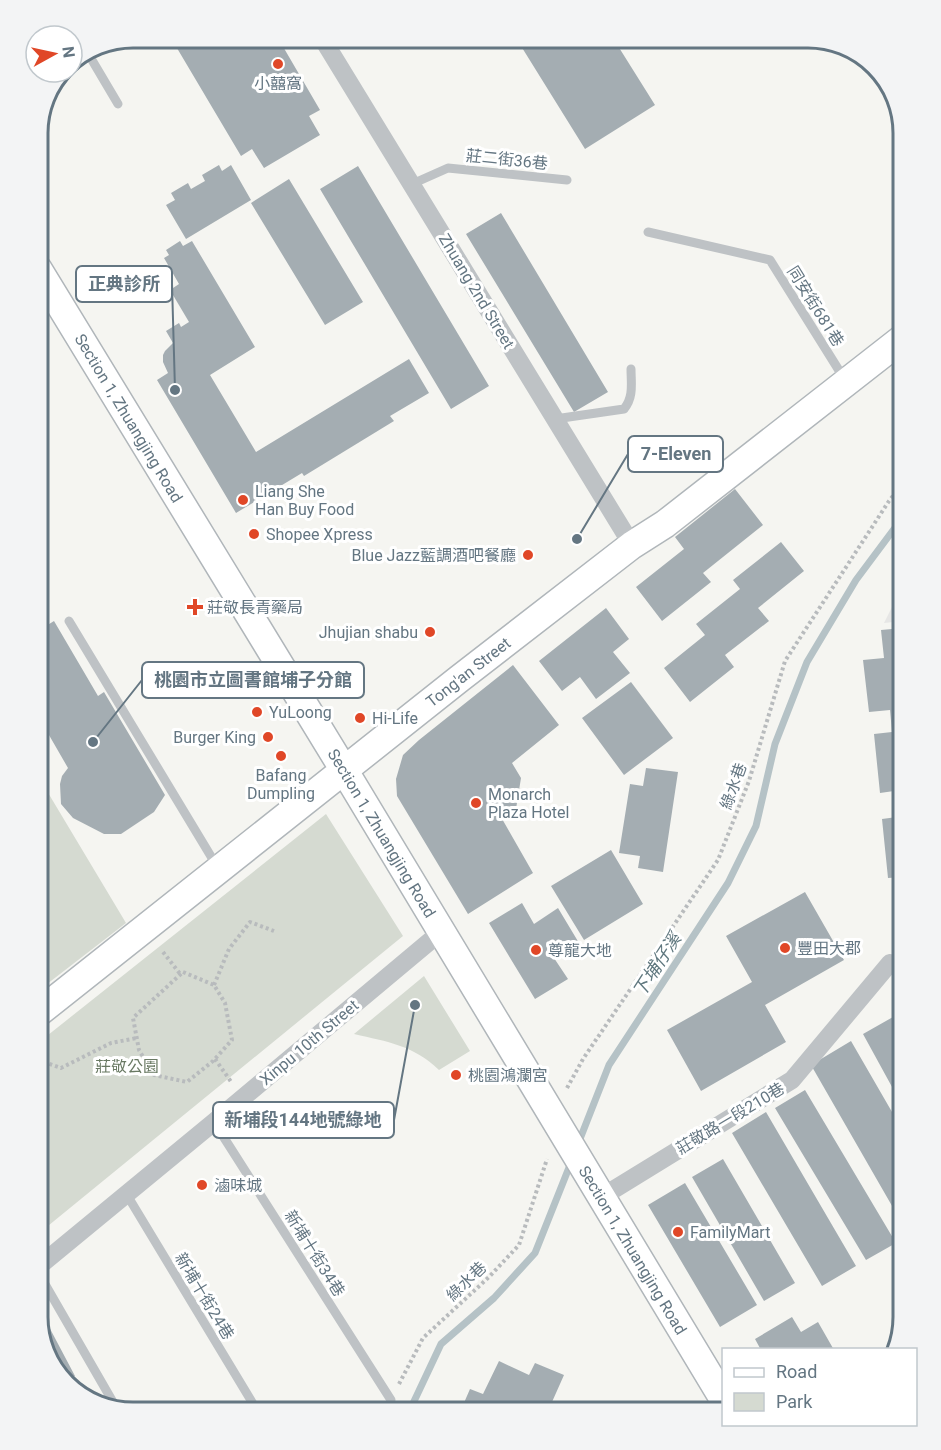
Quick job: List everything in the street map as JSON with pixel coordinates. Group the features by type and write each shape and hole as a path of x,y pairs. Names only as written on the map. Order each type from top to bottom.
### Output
{"street":[{"name":"Zhuang 2nd Street","path":"328,48 632,545"},
{"name":"Section 1, Zhuangjing Road","path":"48,285 442,931 555,1095 595,1189 722,1398"},
{"name":"Tong'an Street","path":"48,1005 632,545 665,524 893,346"},
{"name":"Xinpu 10th Street","path":"48,1259 442,931"},
{"name":"莊敬路一段210巷","path":"595,1189 792,1080 890,963"}],"lane":[{"path":"91,59 118,104"},
{"name":"莊二街36巷","path":"412,183 448,168 567,180"},
{"name":"同安街681巷","path":"648,232 770,260 846,382"},
{"path":"555,419 624,409 632,396 631,369"},
{"path":"69,621 220,870"},
{"name":"新埔十街34巷","path":"214,1122 391,1400"},
{"name":"新埔十街24巷","path":"127,1195 252,1402"},
{"path":"48,1289 111,1399"}],"path":[{"name":"綠水巷","path":"555,1095 583,1059 718,860 749,781 785,661 893,496"},
{"path":"214,985 229,950 250,922 274,931"},
{"path":"163,952 181,975"},
{"path":"183,972 214,985 225,1003 232,1040 215,1059 187,1082 154,1075 139,1050 133,1018 183,972"},
{"path":"48,1063 61,1068 111,1043 137,1038"},
{"path":"215,1059 232,1083"},
{"name":"綠水巷","path":"391,1400 423,1338 489,1277 519,1245 548,1159"}],"shaded area":[{"path":"893,605 893,622 884,623"}],"green space":[{"path":"48,793 126,923 48,983"},
{"name":"莊敬公園","path":"326,814 403,936 48,1226 48,1035"},
{"path":"424,976 470,1051 439,1070 410,1050 389,1042 354,1034"}],"building":[{"path":"177,48 284,48 320,110 309,116 320,135 264,168 252,149 241,156"},
{"path":"522,48 619,48 655,105 585,149"},
{"path":"219,165 222,171 231,165 251,200 186,239 166,205 175,200 171,193 188,183 191,189 205,181 202,175"},
{"path":"358,166 489,386 451,409 320,189"},
{"path":"289,179 363,302 325,325 251,203"},
{"path":"501,213 608,392 574,412 466,234"},
{"path":"180,241 183,246 192,241 255,347 210,375 256,452 409,359 429,393 390,416 394,421 304,476 302,473 236,513 157,380 168,373 163,362 163,355 173,343 166,331 179,323 181,327 189,322 170,290 179,284 164,258 169,255 166,250"},
{"path":"735,489 763,525 703,573 711,582 662,621 636,587 684,549 675,537"},
{"path":"781,542 804,571 758,608 769,621 725,655 734,667 690,702 664,668 705,635 696,624 740,589 733,580"},
{"path":"606,608 629,639 613,652 630,673 596,699 580,677 562,691 539,661"},
{"path":"54,621 98,696 104,692 165,795 154,812 121,834 104,834 73,818 61,804 60,784 68,768 48,733 48,625"},
{"path":"893,629 893,791 880,793 874,734 892,732 890,710 869,712 863,660 884,658 881,630"},
{"path":"513,665 559,725 512,763 521,778 516,809 501,817 533,873 468,914 397,796 396,779 403,755"},
{"path":"631,682 673,738 624,775 582,718"},
{"path":"646,768 678,772 663,872 638,868 640,856 619,853 630,784 643,786"},
{"path":"893,818 893,878 888,878 882,819"},
{"name":"尊龍大地","path":"611,850 643,904 584,940 551,886"},
{"path":"805,892 844,960 765,1005 786,1042 701,1091 667,1030 752,982 726,936"},
{"name":"尊龍大地","path":"522,903 534,924 558,908 579,943 554,958 568,979 535,999 489,923"},
{"path":"893,1017 893,1089 863,1034"},
{"path":"851,1041 893,1114 893,1208 811,1065"},
{"path":"805,1090 893,1238 893,1245 866,1260 775,1108"},
{"path":"766,1112 856,1266 822,1286 732,1133"},
{"path":"723,1159 795,1283 764,1301 692,1177"},
{"path":"685,1183 757,1305 720,1327 648,1205"},
{"path":"792,1317 801,1332 818,1322 833,1348 760,1348 755,1339"},
{"path":"49,1327 75,1376 73,1377 69,1373 57,1355 52,1345"},
{"path":"499,1361 529,1375 535,1363 564,1375 552,1402 464,1402 470,1389 483,1394"}],"waterway":[{"name":"下埔仔溪","path":"578,1144 609,1065 728,883 756,826 775,744 807,662 856,580 893,530"},
{"name":"下埔仔溪","path":"414,1402 441,1344 494,1298 535,1253 572,1160"}],"place":[{"name":"小囍窩","path":"278,64"},
{"name":"正典診所","path":"175,390"},
{"name":"Liang She Han Buy Food","path":"243,500"},
{"name":"Shopee Xpress","path":"254,534"},
{"name":"7-Eleven","path":"577,539"},
{"name":"Blue Jazz藍調酒吧餐廳","path":"528,555"},
{"name":"莊敬長青藥局","path":"195,607"},
{"name":"Jhujian shabu","path":"430,632"},
{"name":"YuLoong","path":"257,712"},
{"name":"Hi-Life","path":"360,718"},
{"name":"Burger King","path":"268,737"},
{"name":"桃園市立圖書館埔子分館","path":"93,742"},
{"name":"Bafang Dumpling","path":"281,756"},
{"name":"Monarch Plaza Hotel","path":"476,803"},
{"name":"豐田大郡","path":"785,948"},
{"name":"尊龍大地","path":"536,950"},
{"name":"新埔段144地號綠地","path":"415,1005"},
{"name":"桃園鴻瀾宮","path":"456,1075"},
{"name":"滷味城","path":"202,1185"},
{"name":"FamilyMart","path":"678,1232"}]}
